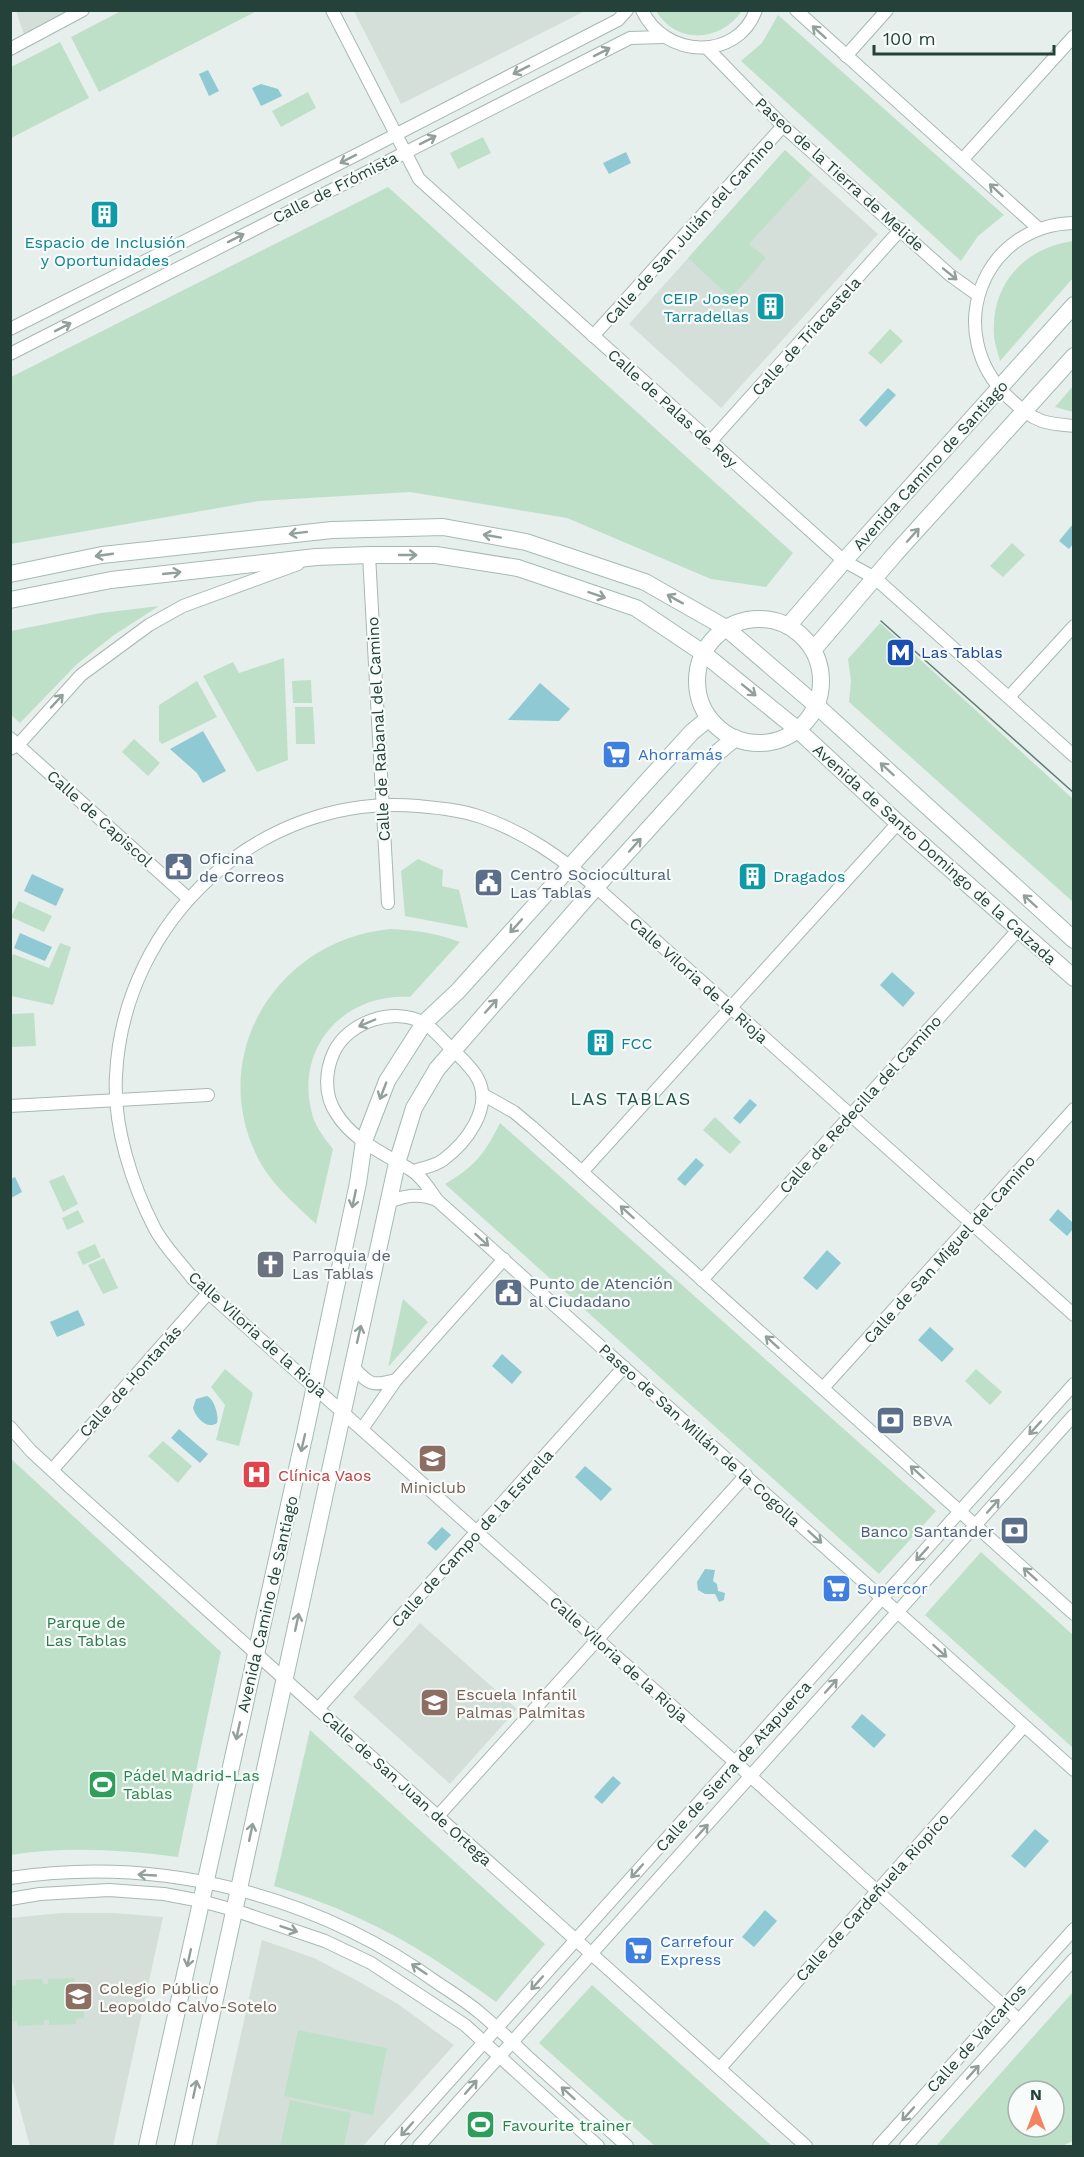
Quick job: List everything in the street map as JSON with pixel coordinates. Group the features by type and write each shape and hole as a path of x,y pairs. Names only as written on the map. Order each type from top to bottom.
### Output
{"street":[{"path":"11,49 83,10"},
{"name":"Calle de Palas de Rey","path":"332,10 403,152 419,179 844,561 874,579 1074,756"},
{"name":"Calle de Frómista","path":"10,330 618,20 627,10"},
{"path":"642,10 652,27 664,37 685,46 707,48 726,42 742,32 756,10"},
{"path":"796,10 1039,229"},
{"path":"846,56 887,10"},
{"path":"963,159 1074,36"},
{"name":"Calle de Frómista","path":"10,354 630,38 664,37"},
{"name":"Paseo de la Tierra de Melide","path":"707,48 783,126 950,275 978,295"},
{"name":"Calle de San Julián del Camino","path":"593,336 783,126"},
{"path":"1074,223 1039,229 1018,240 1001,255 987,274 978,295 974,320 976,345 985,368 999,388 1024,412 1042,421 1074,426"},
{"name":"Calle de Triacastela","path":"710,442 901,230"},
{"name":"Avenida Camino de Santiago","path":"788,626 1074,305"},
{"name":"Avenida Camino de Santiago","path":"814,649 1074,356"},
{"name":"Avenida de Santo Domingo de la Calzada","path":"10,574 102,555 332,530 443,527 526,542 645,582 726,628 817,706 1074,940"},
{"name":"Calle de Rabanal del Camino","path":"369,555 388,903"},
{"name":"Avenida de Santo Domingo de la Calzada","path":"10,600 111,580 316,557 436,555 518,568 636,608 704,653 798,730 898,823 1074,978"},
{"path":"13,744 81,675 149,625 183,606 316,557"},
{"path":"709,718 699,698 697,675 704,653 713,639 726,628 746,620 768,620 788,626 814,649"},
{"path":"1009,697 1074,626"},
{"name":"Avenida de Santo Domingo de la Calzada","path":"709,718 735,738 756,743 778,741 798,730 812,715 820,694 822,677 814,649"},
{"name":"Avenida Camino de Santiago","path":"147,2146 356,1194 364,1142 387,1080 424,1023 458,991 692,732 709,718"},
{"name":"Avenida Camino de Santiago","path":"183,2146 397,1163 414,1108 437,1069 453,1050 717,753 735,738"},
{"name":"Calle de Capiscol","path":"13,744 189,898"},
{"name":"Calle Viloria de la Rioja","path":"1019,2020 736,1763 193,1279 155,1231 125,1153 116,1078 123,1024 135,987 150,952 163,931 204,882 233,858 286,828 322,815 382,805 439,808 479,816 515,831 547,849 596,887 1074,1315"},
{"path":"582,1172 898,823"},
{"name":"Calle de Redecilla del Camino","path":"702,1281 1019,929"},
{"path":"399,1016 424,1023 453,1050 478,1079 482,1094 478,1121 462,1144 441,1161 413,1171 364,1142 347,1128 334,1111 327,1089 327,1066 337,1045 354,1028 376,1019 399,1016"},
{"path":"482,1094 514,1112 1074,1614"},
{"path":"10,1106 208,1095"},
{"name":"Calle de San Miguel del Camino","path":"824,1388 1074,1109"},
{"name":"Paseo de San Millán de la Cogolla","path":"413,1171 438,1201 1074,1770"},
{"path":"389,1202 404,1196 424,1195 438,1201"},
{"path":"362,1429 396,1380 504,1259"},
{"name":"Calle de Hontanás","path":"52,1470 209,1293"},
{"path":"352,1366 368,1383 380,1384 396,1380"},
{"name":"Calle de Campo de la Estrella","path":"318,1709 624,1367"},
{"name":"Calle de Sierra de Atapuerca","path":"391,2146 1074,1384"},
{"name":"Calle de Sierra de Atapuerca","path":"419,2146 1074,1415"},
{"name":"Calle de San Juan de Ortega","path":"10,1427 52,1470 806,2146"},
{"path":"438,1816 746,1475"},
{"name":"Calle de Cardeñuela Riopico","path":"720,2068 1024,1726"},
{"path":"10,1878 60,1873 109,1872 206,1881 278,1900 324,1918 372,1941 415,1966 479,2012 627,2146"},
{"path":"10,1899 50,1893 109,1890 164,1894 234,1910 325,1941 371,1962 465,2025 598,2146"},
{"name":"Calle de Valcarlos","path":"879,2146 1074,1929"},
{"name":"Calle de Valcarlos","path":"906,2146 1074,1959"}],"shaded area":[{"path":"16,10 69,11 24,35"},
{"path":"354,11 585,11 401,104"},
{"path":"785,150 878,234 721,408 629,324"},
{"name":"Escuela Infantil Palmas Palmitas","path":"420,1623 517,1709 450,1784 353,1697"},
{"name":"Colegio Público Leopoldo Calvo-Sotelo","path":"61,1913 115,1913 163,1917 113,2146 30,2146 11,2076 10,1918"},
{"path":"262,1940 314,1958 356,1980 398,2004 454,2045 363,2146 216,2146"}],"green space":[{"path":"121,11 257,11 99,92 71,37"},
{"path":"656,11 742,11 722,29 711,34 699,35 675,30"},
{"path":"778,15 1004,215 978,236 961,261 741,61 762,43"},
{"path":"60,42 89,98 11,138 11,67"},
{"path":"308,92 316,108 281,127 272,111"},
{"path":"483,137 491,153 458,169 450,153"},
{"path":"785,150 812,175 749,244 766,258 731,298 688,258"},
{"path":"388,187 793,553 766,587 711,579 567,518 410,492 259,501 11,544 11,377"},
{"path":"1073,241 1073,278 1000,361 994,337 995,316 998,299 1005,284 1014,271 1040,251"},
{"path":"890,329 903,341 881,364 868,353"},
{"path":"1073,386 1073,412 1055,407"},
{"path":"1012,543 1025,555 1003,577 990,566"},
{"path":"159,606 114,635 77,664 20,723 11,715 11,631 101,613"},
{"path":"880,623 1073,799 1073,902 849,702 851,681 848,659"},
{"path":"284,658 288,760 257,772 203,676 233,662 239,673"},
{"path":"311,680 312,703 293,703 292,681"},
{"path":"197,681 217,717 162,744 159,741 159,705"},
{"path":"295,707 313,707 315,744 296,744"},
{"path":"134,739 160,763 148,776 122,752"},
{"path":"418,859 443,870 442,886 459,890 468,928 405,916 401,871"},
{"path":"19,901 52,916 44,932 11,917"},
{"path":"390,929 442,936 460,942 410,997 385,998 363,1005 344,1016 328,1031 317,1049 310,1070 309,1093 313,1117 333,1149 316,1224 274,1182 255,1152 243,1113 241,1075 248,1039 264,1006 287,977 316,954 351,937"},
{"path":"60,943 71,947 53,1005 11,996 11,958 13,954 49,968"},
{"path":"34,1013 36,1046 11,1047 11,1014"},
{"path":"715,1117 741,1142 730,1154 703,1130"},
{"path":"500,1123 936,1511 879,1574 445,1184 478,1159"},
{"path":"64,1175 78,1204 63,1212 49,1181"},
{"path":"78,1210 84,1222 67,1230 62,1218"},
{"path":"95,1244 101,1257 83,1265 77,1252"},
{"path":"104,1258 118,1288 103,1294 88,1265"},
{"path":"403,1299 428,1322 388,1367"},
{"path":"225,1369 253,1393 239,1446 216,1440 225,1405 211,1387"},
{"path":"976,1369 1002,1392 990,1405 965,1381"},
{"path":"163,1441 192,1466 178,1483 148,1456"},
{"name":"Parque de Las Tablas","path":"10,1458 221,1652 178,1857 94,1850 11,1855"},
{"path":"981,1552 1073,1635 1073,1748 925,1615"},
{"path":"310,1730 545,1944 496,2002 413,1946 375,1926 315,1900 274,1886"},
{"path":"74,1978 75,1983 83,1983 84,2018 76,2019 76,2024 49,2025 49,2020 44,2020 44,2025 17,2026 17,2021 13,2021 11,1986 16,1985 16,1980 42,1979 43,1984 48,1984 48,1979"},
{"path":"592,1985 772,2146 655,2146 539,2043"},
{"path":"1073,1992 1073,2141 1062,2146 936,2146"},
{"path":"298,2030 387,2048 373,2115 284,2096"},
{"path":"290,2100 351,2113 344,2146 280,2146"}],"water":[{"path":"208,70 219,91 209,96 199,74"},
{"path":"261,84 278,89 282,96 261,106 252,88"},
{"path":"626,152 631,163 609,174 603,163"},
{"path":"888,388 896,395 866,427 859,420"},
{"path":"1073,524 1073,544 1069,549 1059,541"},
{"path":"540,683 570,709 559,721 508,720"},
{"path":"203,731 226,771 203,783 197,773 170,749"},
{"path":"32,874 64,889 56,906 24,891"},
{"path":"20,933 52,947 45,961 14,948"},
{"path":"892,972 915,993 903,1007 880,985"},
{"path":"750,1099 757,1105 740,1124 733,1118"},
{"path":"696,1158 704,1165 685,1186 677,1179"},
{"path":"15,1177 22,1192 11,1198 11,1179"},
{"path":"1058,1209 1073,1223 1073,1229 1067,1236 1049,1220"},
{"path":"827,1250 841,1263 817,1290 803,1278"},
{"path":"78,1310 85,1325 57,1337 50,1322"},
{"path":"930,1327 954,1349 942,1362 918,1340"},
{"path":"502,1354 522,1372 512,1384 492,1366"},
{"path":"207,1396 212,1400 217,1412 217,1423 213,1425 202,1422 193,1408 196,1399"},
{"path":"179,1429 208,1454 200,1463 171,1438"},
{"path":"585,1466 612,1489 601,1501 575,1477"},
{"path":"442,1527 451,1535 436,1551 427,1543"},
{"path":"705,1569 715,1570 713,1581 717,1584 718,1591 725,1593 724,1600 719,1602 715,1594 705,1594 698,1590 697,1582"},
{"path":"862,1714 886,1735 874,1748 851,1727"},
{"path":"613,1776 621,1783 602,1804 594,1797"},
{"path":"1035,1829 1049,1841 1025,1868 1011,1856"},
{"path":"765,1910 777,1921 754,1947 742,1937"}],"tram line":[{"path":"881,621 1074,793"}],"place":[{"name":"Espacio de Inclusión y Oportunidades","path":"105,214"},
{"name":"CEIP Josep Tarradellas","path":"770,307"},
{"name":"Las Tablas","path":"900,652"},
{"name":"Ahorramás","path":"617,754"},
{"name":"Oficina de Correos","path":"178,867"},
{"name":"Dragados","path":"752,876"},
{"name":"Centro Sociocultural Las Tablas","path":"489,883"},
{"name":"FCC","path":"600,1043"},
{"name":"Parroquia de Las Tablas","path":"271,1264"},
{"name":"Punto de Atención al Ciudadano","path":"508,1292"},
{"name":"BBVA","path":"891,1420"},
{"name":"Miniclub","path":"433,1459"},
{"name":"Clínica Vaos","path":"257,1475"},
{"name":"Banco Santander","path":"1015,1531"},
{"name":"Supercor","path":"836,1588"},
{"name":"Escuela Infantil Palmas Palmitas","path":"435,1703"},
{"name":"Pádel Madrid-Las Tablas","path":"102,1784"},
{"name":"Carrefour Express","path":"639,1950"},
{"name":"Colegio Público Leopoldo Calvo-Sotelo","path":"78,1997"},
{"name":"Favourite trainer","path":"481,2125"}],"district":[{"name":"LAS TABLAS","path":"631,1099"}]}
